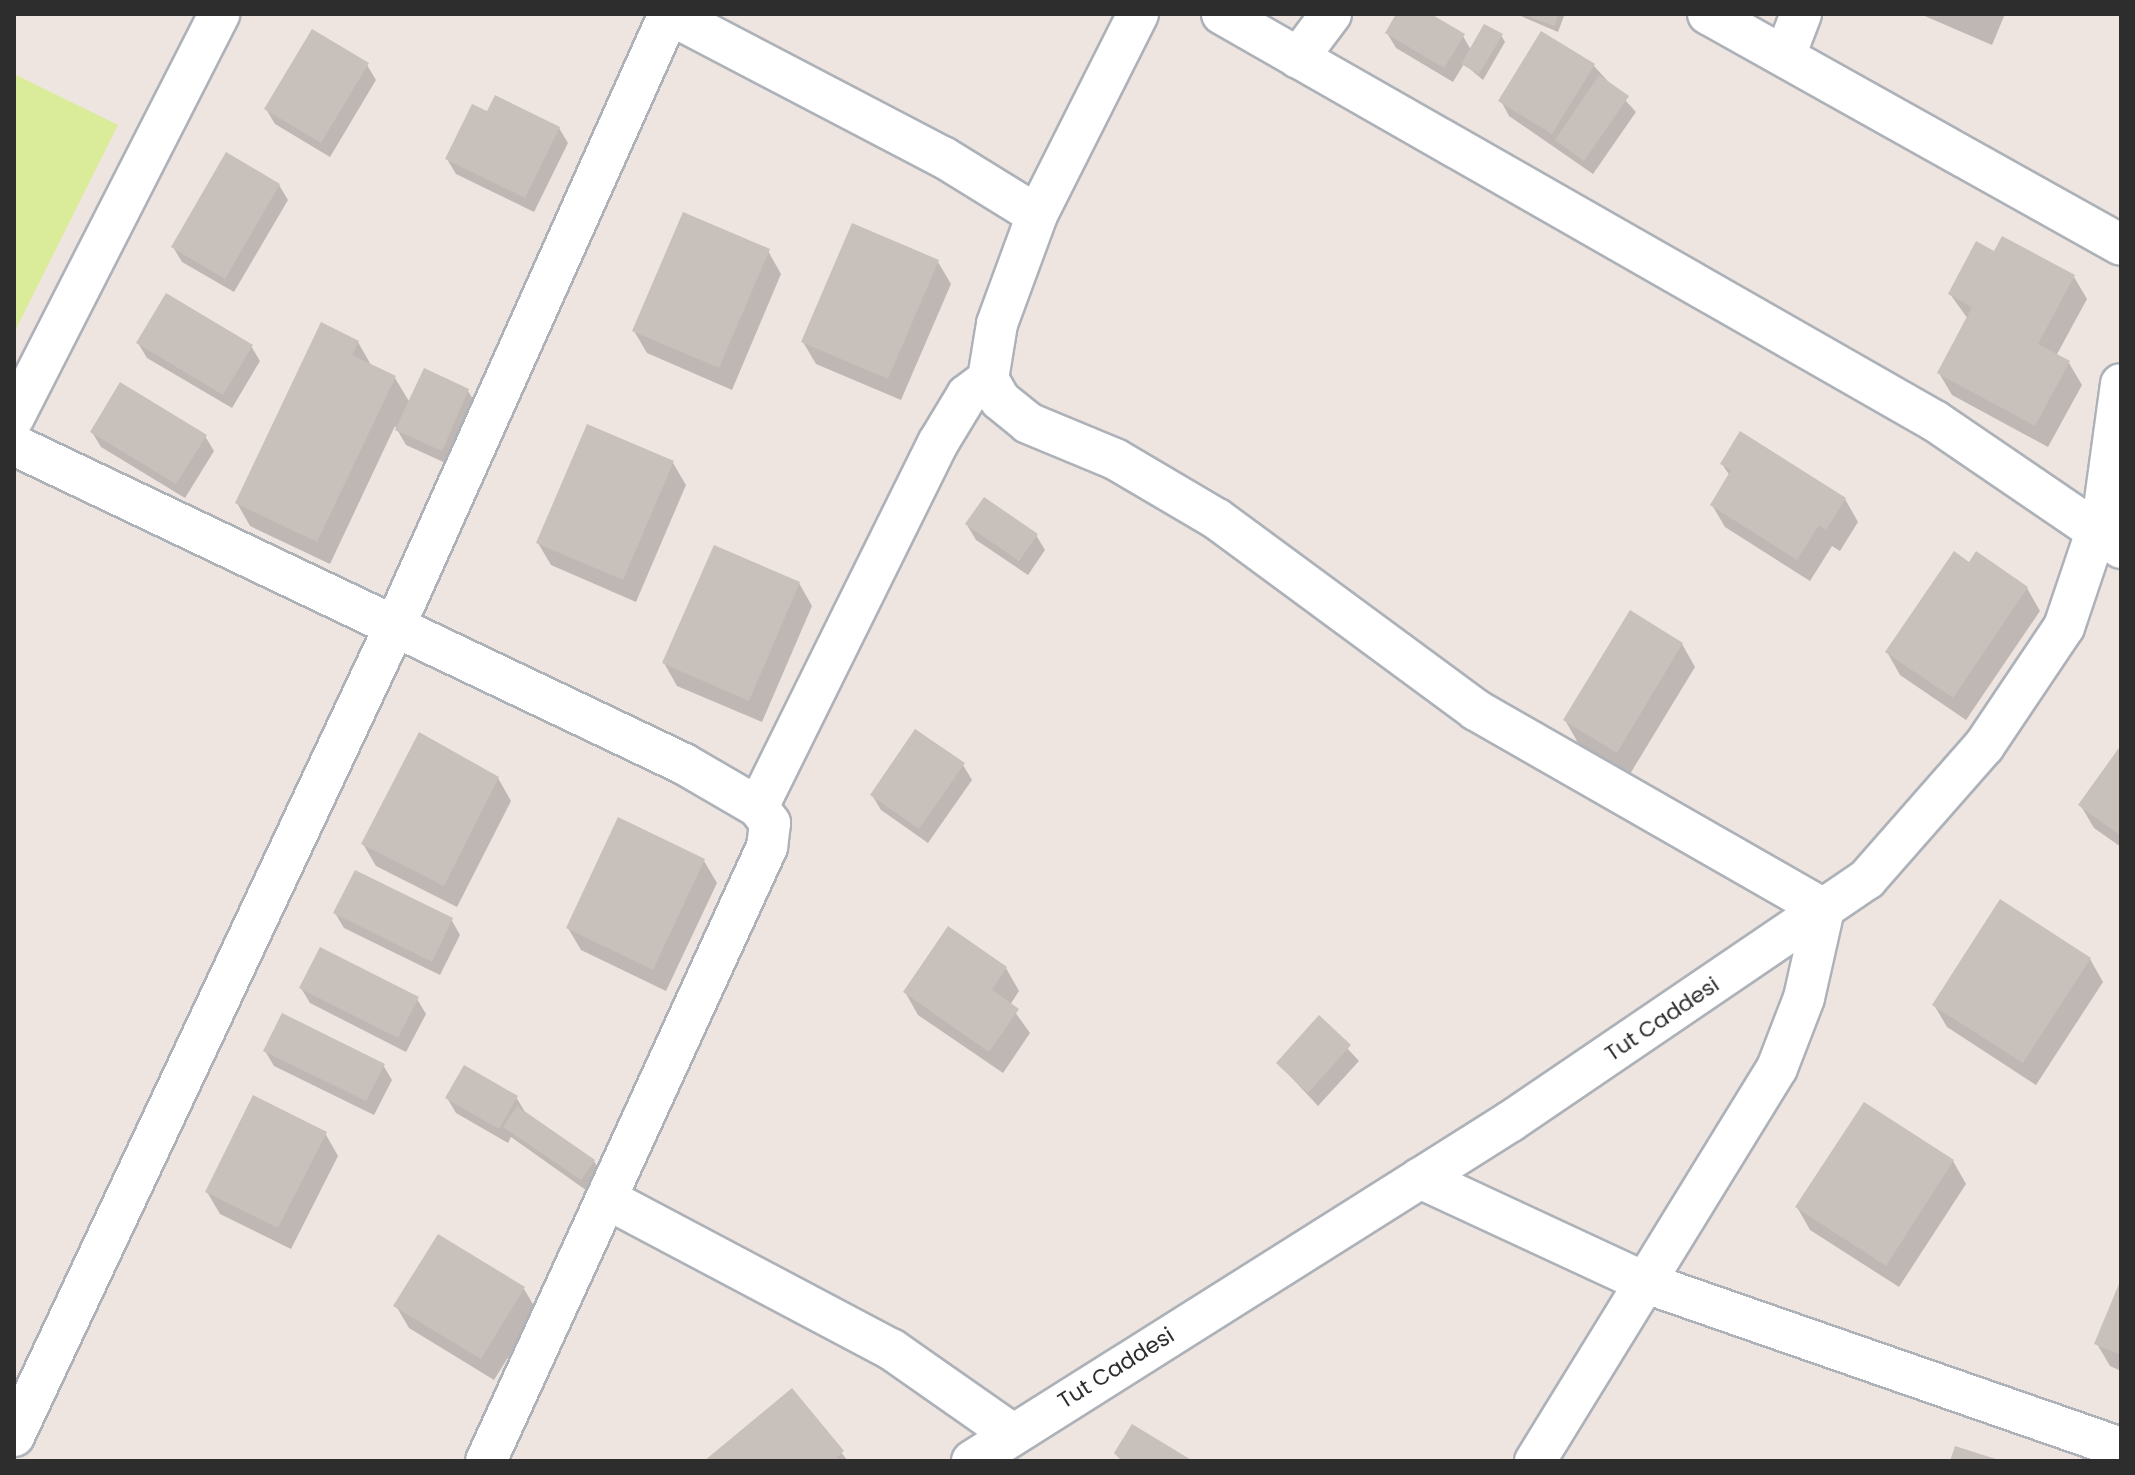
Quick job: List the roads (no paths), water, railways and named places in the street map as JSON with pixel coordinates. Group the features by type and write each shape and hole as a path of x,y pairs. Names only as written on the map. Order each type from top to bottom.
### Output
{"street":[{"path":"14,417 219,14"},
{"path":"14,1436 394,628 669,14 943,157 1037,215"},
{"path":"1138,14 1037,215 997,324 988,379 1000,400 1028,423 1115,459 1217,519 1476,710 1824,909 1804,998 1777,1068 1535,1461"},
{"path":"1222,14 1935,421 2108,541"},
{"path":"1298,58 1331,14"},
{"path":"1708,14 1786,53 2121,245"},
{"path":"1786,53 1801,14"},
{"path":"758,807 944,432 967,395 988,379"},
{"name":"Tut Caddesi","path":"972,1461 1011,1433 1420,1178 1867,879 1984,746 2064,627 2108,541 2104,508 2121,384"},
{"path":"14,445 684,764 758,807 770,823 767,847 609,1200 486,1461"},
{"path":"1420,1178 1646,1283 2121,1448"},
{"path":"609,1200 891,1349 1011,1433"}]}
